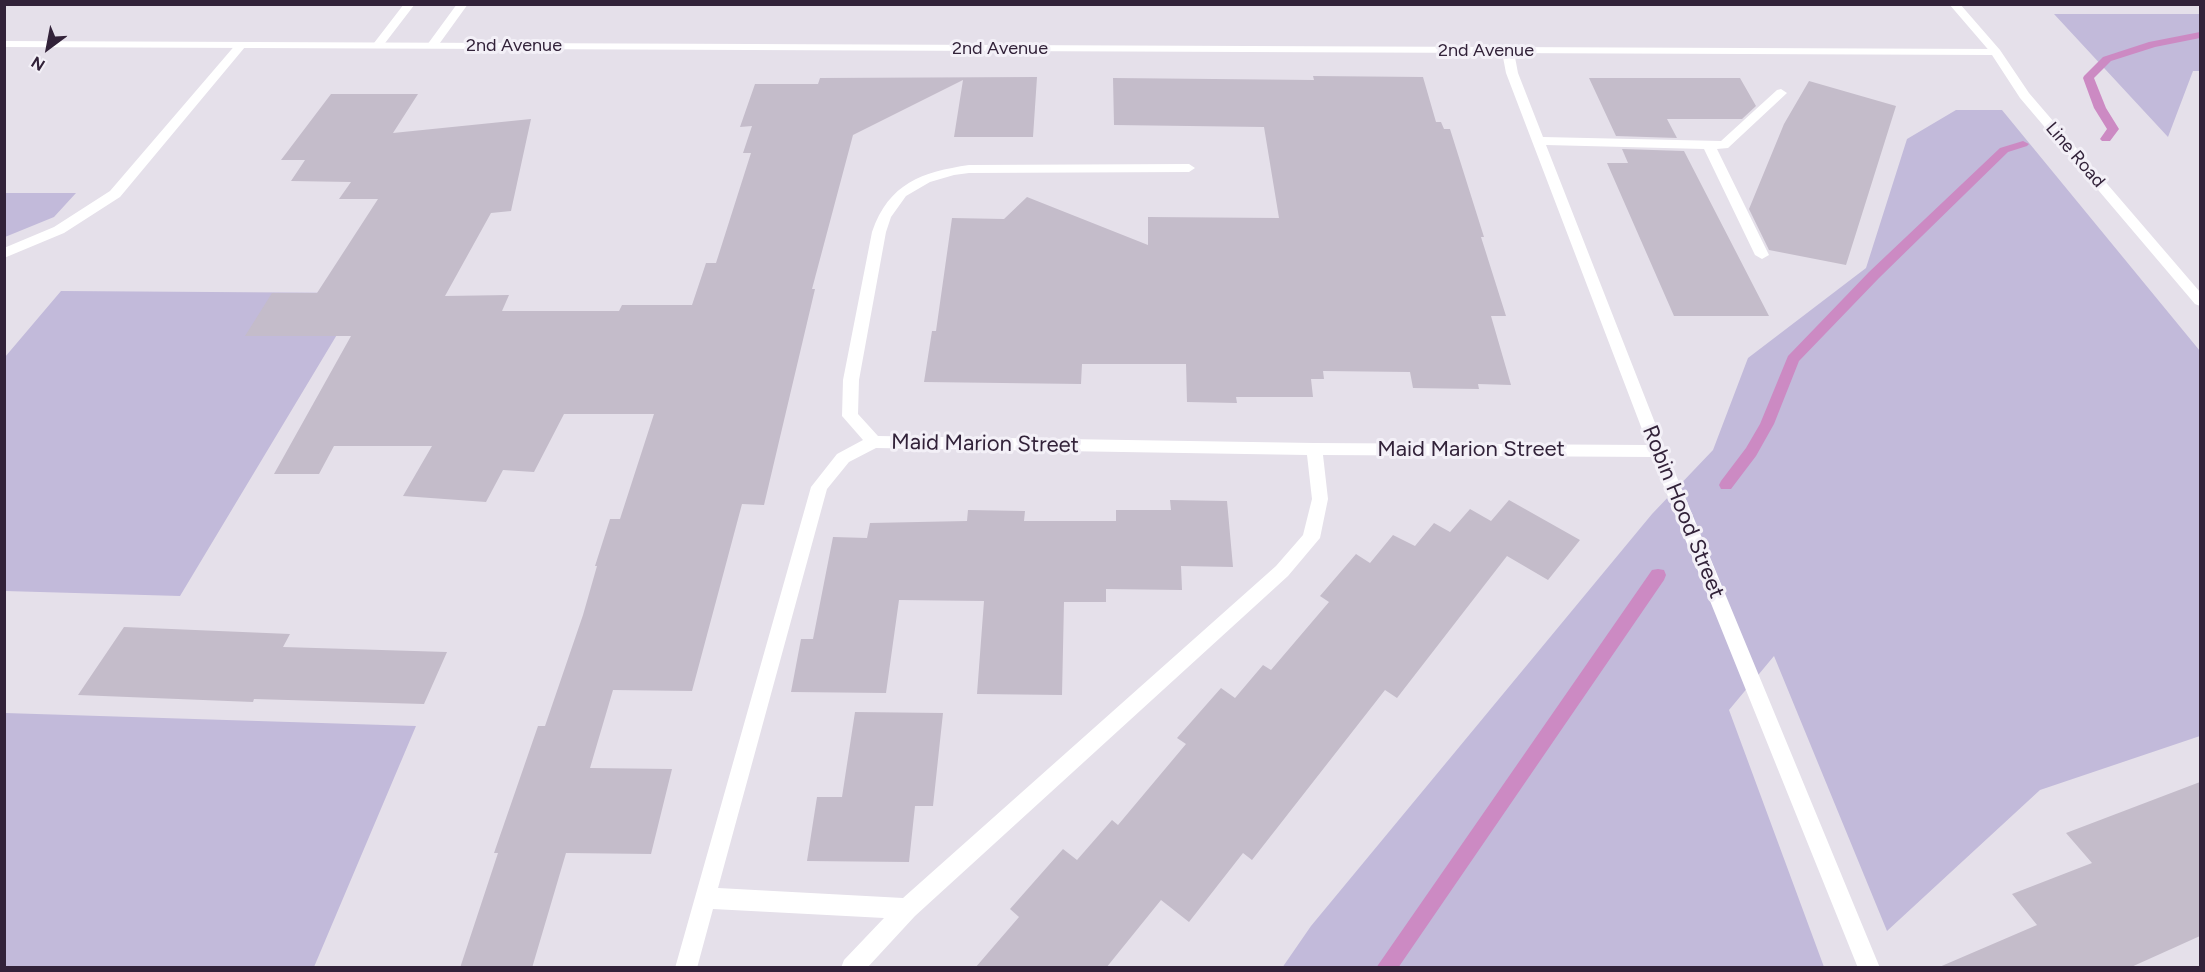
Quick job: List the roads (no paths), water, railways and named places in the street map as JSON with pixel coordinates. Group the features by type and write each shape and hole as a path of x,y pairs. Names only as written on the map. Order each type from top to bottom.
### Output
{"street":[{"path":"378,45 410,4"},
{"path":"434,45 463,4"},
{"name":"Line Road","path":"1954,4 1996,52 2024,95 2200,301"},
{"name":"2nd Avenue","path":"4,44 1508,52 1996,52"},
{"path":"4,254 59,230 115,194 241,45"},
{"name":"Robin Hood Street","path":"1508,52 1512,73 1658,452 1869,968"},
{"path":"1538,141 1724,145 1780,93"},
{"path":"1709,145 1762,255"},
{"name":"Maid Marion Street","path":"1189,168 969,169 938,173 919,181 899,196 883,215 851,380 849,416 874,442 1658,452"},
{"path":"686,968 808,519 819,488 843,458 874,442"},
{"path":"852,968 907,909 1290,563 1311,538 1320,499 1314,449"},
{"path":"706,898 907,909"}],"waterway":[{"path":"2106,139 2113,129 2100,108 2088,78 2107,59 2153,44 2200,35"},
{"path":"1726,485 1751,452 1767,424 1793,359 1874,275 2004,150 2023,144"},
{"path":"1386,968 1658,575"}]}
